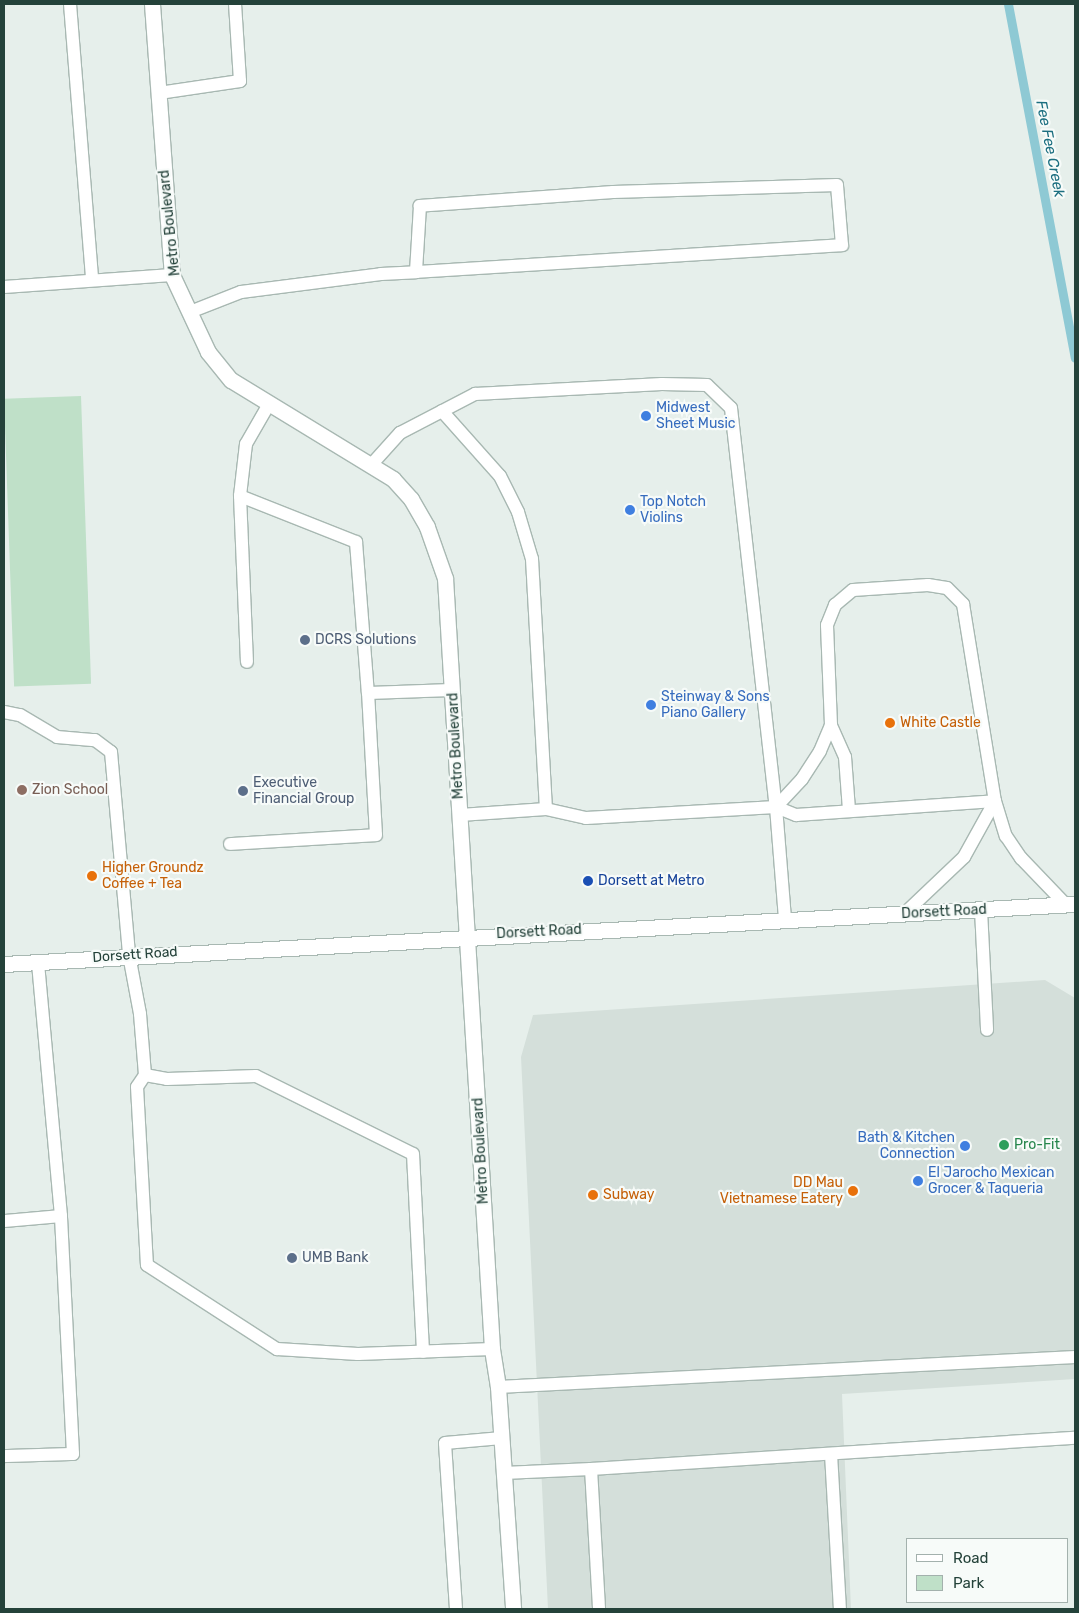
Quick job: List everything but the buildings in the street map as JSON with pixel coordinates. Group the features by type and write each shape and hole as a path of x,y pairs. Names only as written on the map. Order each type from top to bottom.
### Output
{"street":[{"name":"Metro Boulevard","path":"152,4 172,275 208,352 231,380 372,464 393,479 411,499 439,555 449,614 492,1349 498,1387 513,1609"},
{"name":"Dorsett Road","path":"4,964 129,955 1071,904"}],"lane":[{"path":"70,4 92,280"},
{"path":"159,93 240,81 235,4"},
{"path":"190,312 241,292 416,272 842,245 837,185 613,192 420,206 416,272"},
{"path":"4,287 172,275"},
{"path":"372,464 400,433 475,394 662,384 707,385 731,408 776,807 785,920"},
{"path":"247,662 240,496 246,444 269,404"},
{"path":"442,411 500,476 518,512 532,559 546,809"},
{"path":"230,844 376,835 368,693 356,542 240,496"},
{"path":"849,810 845,757 831,725 827,625 835,605 853,590 928,585 947,588 963,604 995,801 1006,836 1021,858 1071,904"},
{"path":"368,693 452,690"},
{"path":"4,712 20,715 57,737 95,740 111,752 129,955 140,1014 145,1075 137,1087 147,1265 277,1349 358,1354 492,1349"},
{"path":"776,807 802,779 820,751 831,725"},
{"path":"460,815 546,809 586,818 776,807 796,815 995,801"},
{"path":"904,914 964,857 995,801"},
{"path":"980,910 987,1030"},
{"path":"4,1456 73,1454 61,1216 38,962"},
{"path":"145,1075 167,1079 256,1076 413,1154 423,1352"},
{"path":"4,1221 61,1216"},
{"path":"498,1387 1075,1357"},
{"path":"456,1609 445,1443 502,1438"},
{"path":"504,1474 1075,1438"},
{"path":"831,1454 840,1609"},
{"path":"591,1469 599,1609"}],"shaded area":[{"path":"1045,980 1075,998 1075,1379 842,1394 851,1609 548,1609 521,1057 533,1015"}],"green space":[{"path":"81,396 91,684 14,687 4,399"}],"waterway":[{"name":"Fee Fee Creek","path":"1008,4 1075,358"}],"place":[{"name":"Midwest Sheet Music","path":"646,416"},
{"name":"Top Notch Violins","path":"630,510"},
{"name":"DCRS Solutions","path":"305,640"},
{"name":"Steinway & Sons Piano Gallery","path":"651,705"},
{"name":"White Castle","path":"890,723"},
{"name":"Zion School","path":"22,790"},
{"name":"Executive Financial Group","path":"243,791"},
{"name":"Higher Groundz Coffee + Tea","path":"92,876"},
{"name":"Dorsett at Metro","path":"588,881"},
{"name":"Pro-Fit","path":"1004,1145"},
{"name":"Bath & Kitchen Connection","path":"965,1146"},
{"name":"El Jarocho Mexican Grocer & Taqueria","path":"918,1181"},
{"name":"DD Mau Vietnamese Eatery","path":"853,1191"},
{"name":"Subway","path":"593,1195"},
{"name":"UMB Bank","path":"292,1258"}]}
